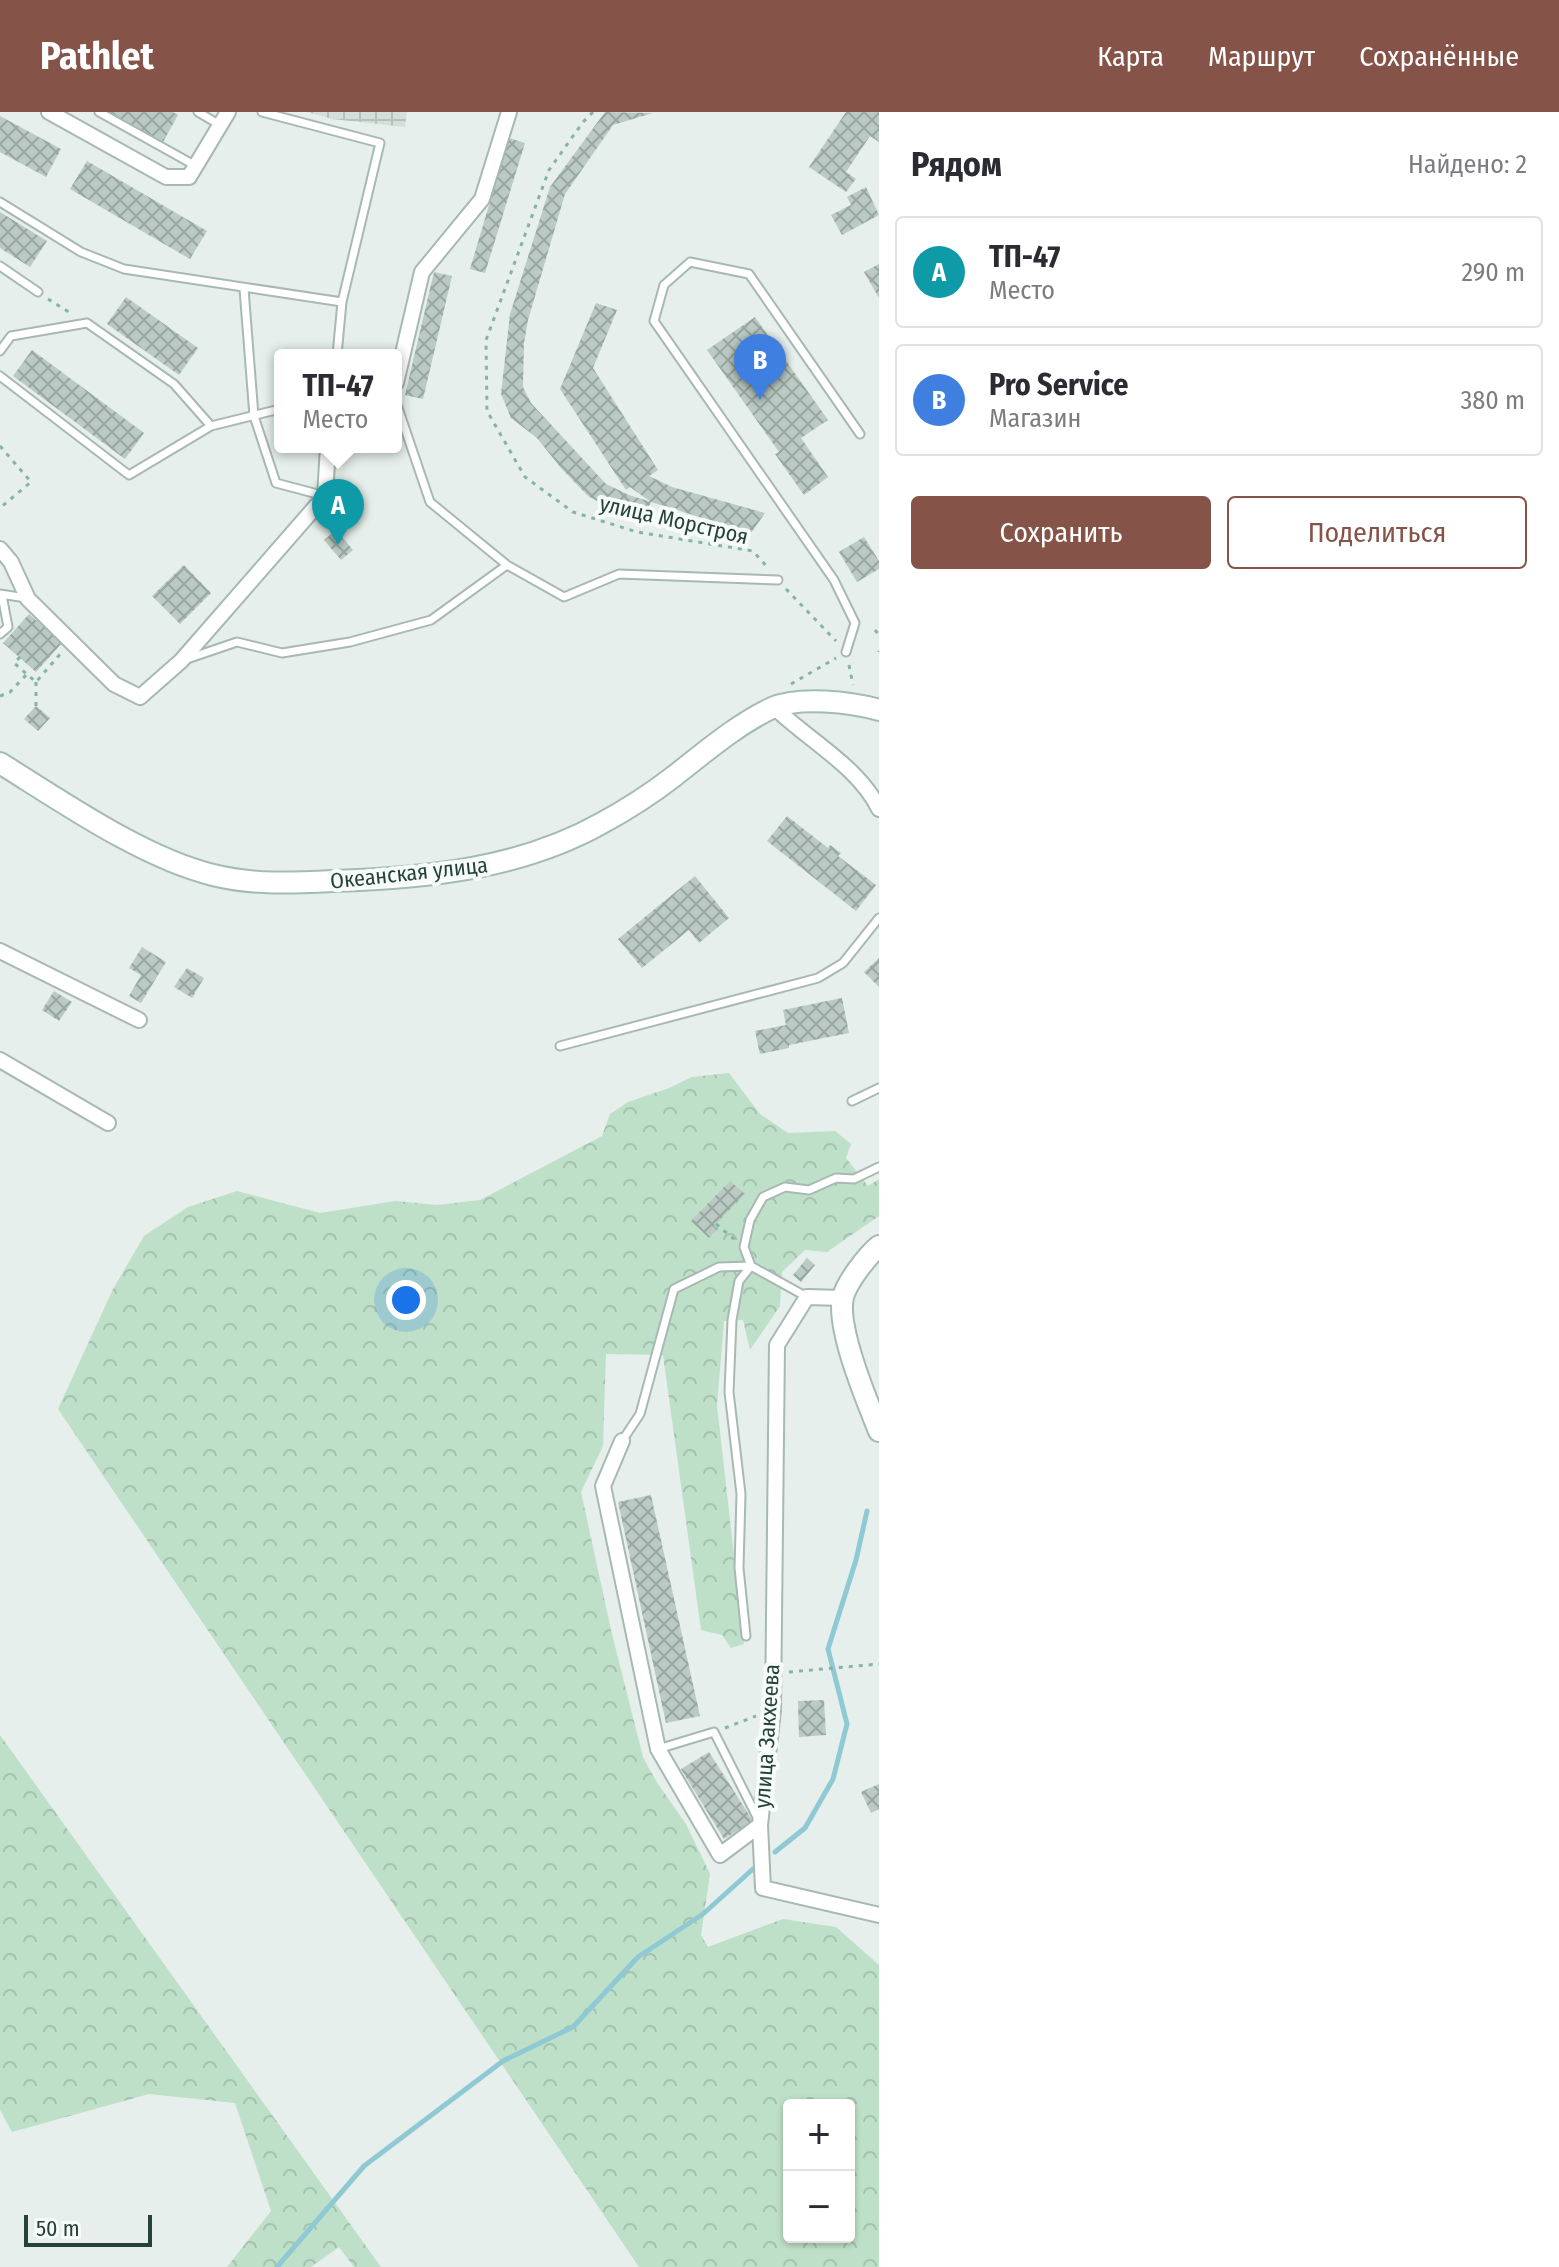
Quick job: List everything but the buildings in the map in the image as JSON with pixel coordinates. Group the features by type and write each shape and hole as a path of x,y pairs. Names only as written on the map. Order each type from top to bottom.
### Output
{"main road":[{"name":"Океанская улица","path":"0,763 84,815 140,845 212,875 267,884 386,880 485,867 546,849 601,824 669,780 778,698 857,704 879,710"},
{"path":"879,1246 867,1256 843,1298 845,1333 879,1431"}],"street":[{"path":"49,112 166,177 189,177 224,116"},
{"path":"402,357 422,272 482,199 509,112"},
{"path":"0,549 11,562 28,599 114,684 140,697 181,661 325,496 328,453"},
{"path":"778,698 806,737 851,770 873,791 879,809"},
{"path":"0,951 139,1020"},
{"path":"0,1060 108,1123"},
{"path":"807,1297 843,1298"},
{"name":"улица Закхеева","path":"622,1441 603,1486 658,1749 720,1855 760,1825 773,1710 777,1345 807,1297"},
{"path":"760,1825 763,1888 879,1915"}],"lane":[{"path":"99,112 196,166"},
{"path":"198,112 224,116"},
{"path":"262,112 380,143 342,302 338,349"},
{"path":"0,202 81,252 124,269 342,302"},
{"path":"846,652 855,623 834,580 654,321 664,285 690,262 749,274 860,434"},
{"path":"0,266 38,292"},
{"path":"244,289 254,416 276,483 325,496"},
{"path":"0,351 11,336 87,323 174,384 211,426"},
{"path":"0,376 129,475 211,426 274,411"},
{"path":"402,420 430,502 507,565 564,597 619,574 778,580"},
{"path":"181,661 237,642 282,653 350,642 431,620 507,565"},
{"path":"0,634 8,627 1,594 28,599"},
{"path":"560,1046 818,978 848,959 879,918"},
{"path":"852,1101 879,1088"},
{"path":"751,1266 744,1247 750,1220 763,1197 785,1187 809,1190 836,1178 854,1179 879,1167"},
{"path":"746,1636 739,1568 741,1494 729,1392 732,1320 739,1281 751,1266"},
{"path":"622,1441 640,1414 674,1289 719,1267 751,1266 807,1297"},
{"path":"658,1749 714,1732 760,1825"}],"path":[{"name":"улица Морстроя","path":"593,112 549,170 486,340 487,411 525,477 573,512 637,532 753,551 846,652"},
{"path":"38,292 87,323"},
{"path":"0,446 31,482 0,508"},
{"path":"875,630 879,635"},
{"path":"36,706 36,682 71,642"},
{"path":"778,698 846,652 857,704"},
{"path":"20,657 14,663 36,682"},
{"path":"0,696 10,692 27,674"},
{"path":"716,1224 744,1247"},
{"path":"773,1673 879,1664"},
{"path":"714,1732 773,1710"}],"shaded area":[{"path":"307,112 407,112 405,127 332,119"}],"green space":[{"path":"729,1073 760,1114 788,1133 835,1131 851,1144 846,1158 868,1186 879,1179 879,1216 827,1252 805,1250 782,1272 780,1306 750,1350 743,1320 724,1321 717,1405 744,1644 731,1648 722,1635 701,1630 663,1355 606,1354 603,1446 581,1492 643,1757 686,1824 710,1874 701,1935 708,1947 783,1919 836,1927 879,1965 879,2267 639,2267 58,1409 113,1289 144,1236 188,1207 237,1191 320,1213 395,1201 437,1205 480,1200 602,1136 610,1114 628,1102 692,1077"},
{"path":"0,1735 381,2267 354,2267 339,2247 311,2267 227,2267 271,2211 235,2103 149,2094 12,2132 0,2110"}],"waterway":[{"path":"775,1852 805,1828 833,1779 847,1724 828,1649 856,1560 867,1511"},
{"path":"277,2267 364,2166 503,2061 573,2027 638,1957 703,1914 753,1869"}],"place":[{"name":"Pro Service","path":"760,400"},
{"name":"ТП-47","path":"338,545"}]}
